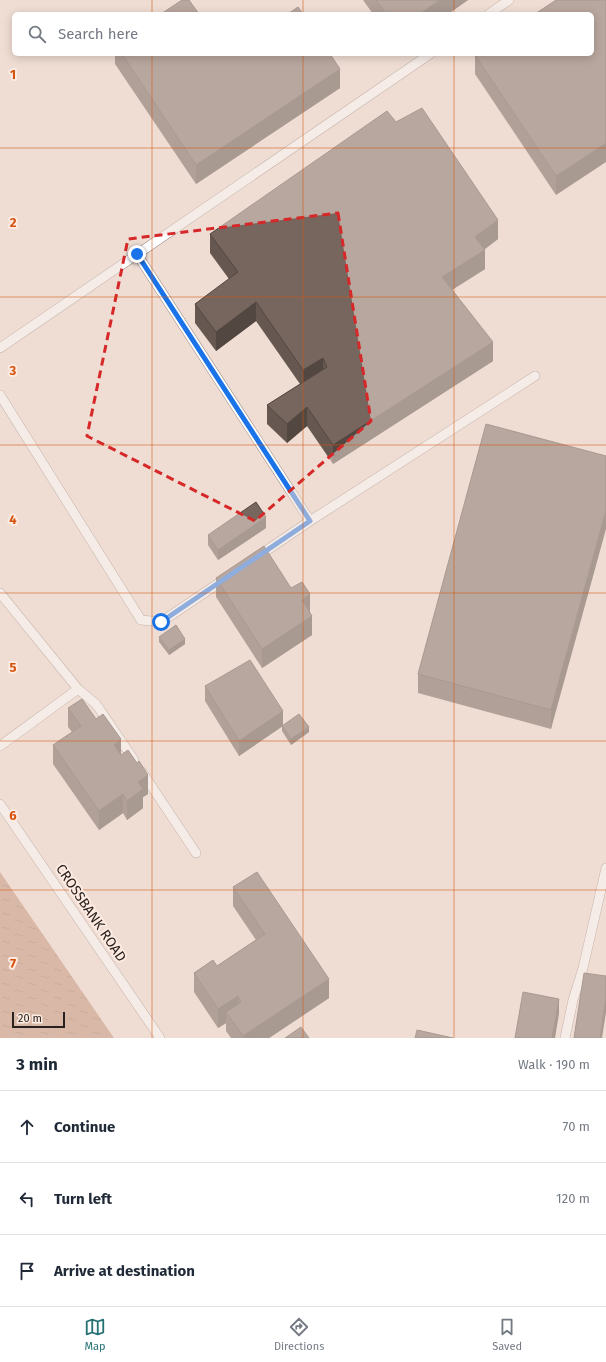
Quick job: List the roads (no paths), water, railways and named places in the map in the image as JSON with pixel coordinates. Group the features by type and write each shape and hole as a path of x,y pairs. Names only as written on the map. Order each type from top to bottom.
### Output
{"lane":[{"path":"492,12 509,0"},
{"path":"0,348 427,56"},
{"path":"137,254 310,521"},
{"path":"252,561 310,521 535,376"},
{"path":"0,395 142,620 161,622 232,574"},
{"path":"0,593 78,689 96,704 196,853"},
{"path":"0,746 78,689"},
{"name":"CROSSBANK ROAD","path":"0,804 160,1038"},
{"path":"565,1038 606,868"}],"water":[{"path":"0,872 114,1038 0,1038"}]}
